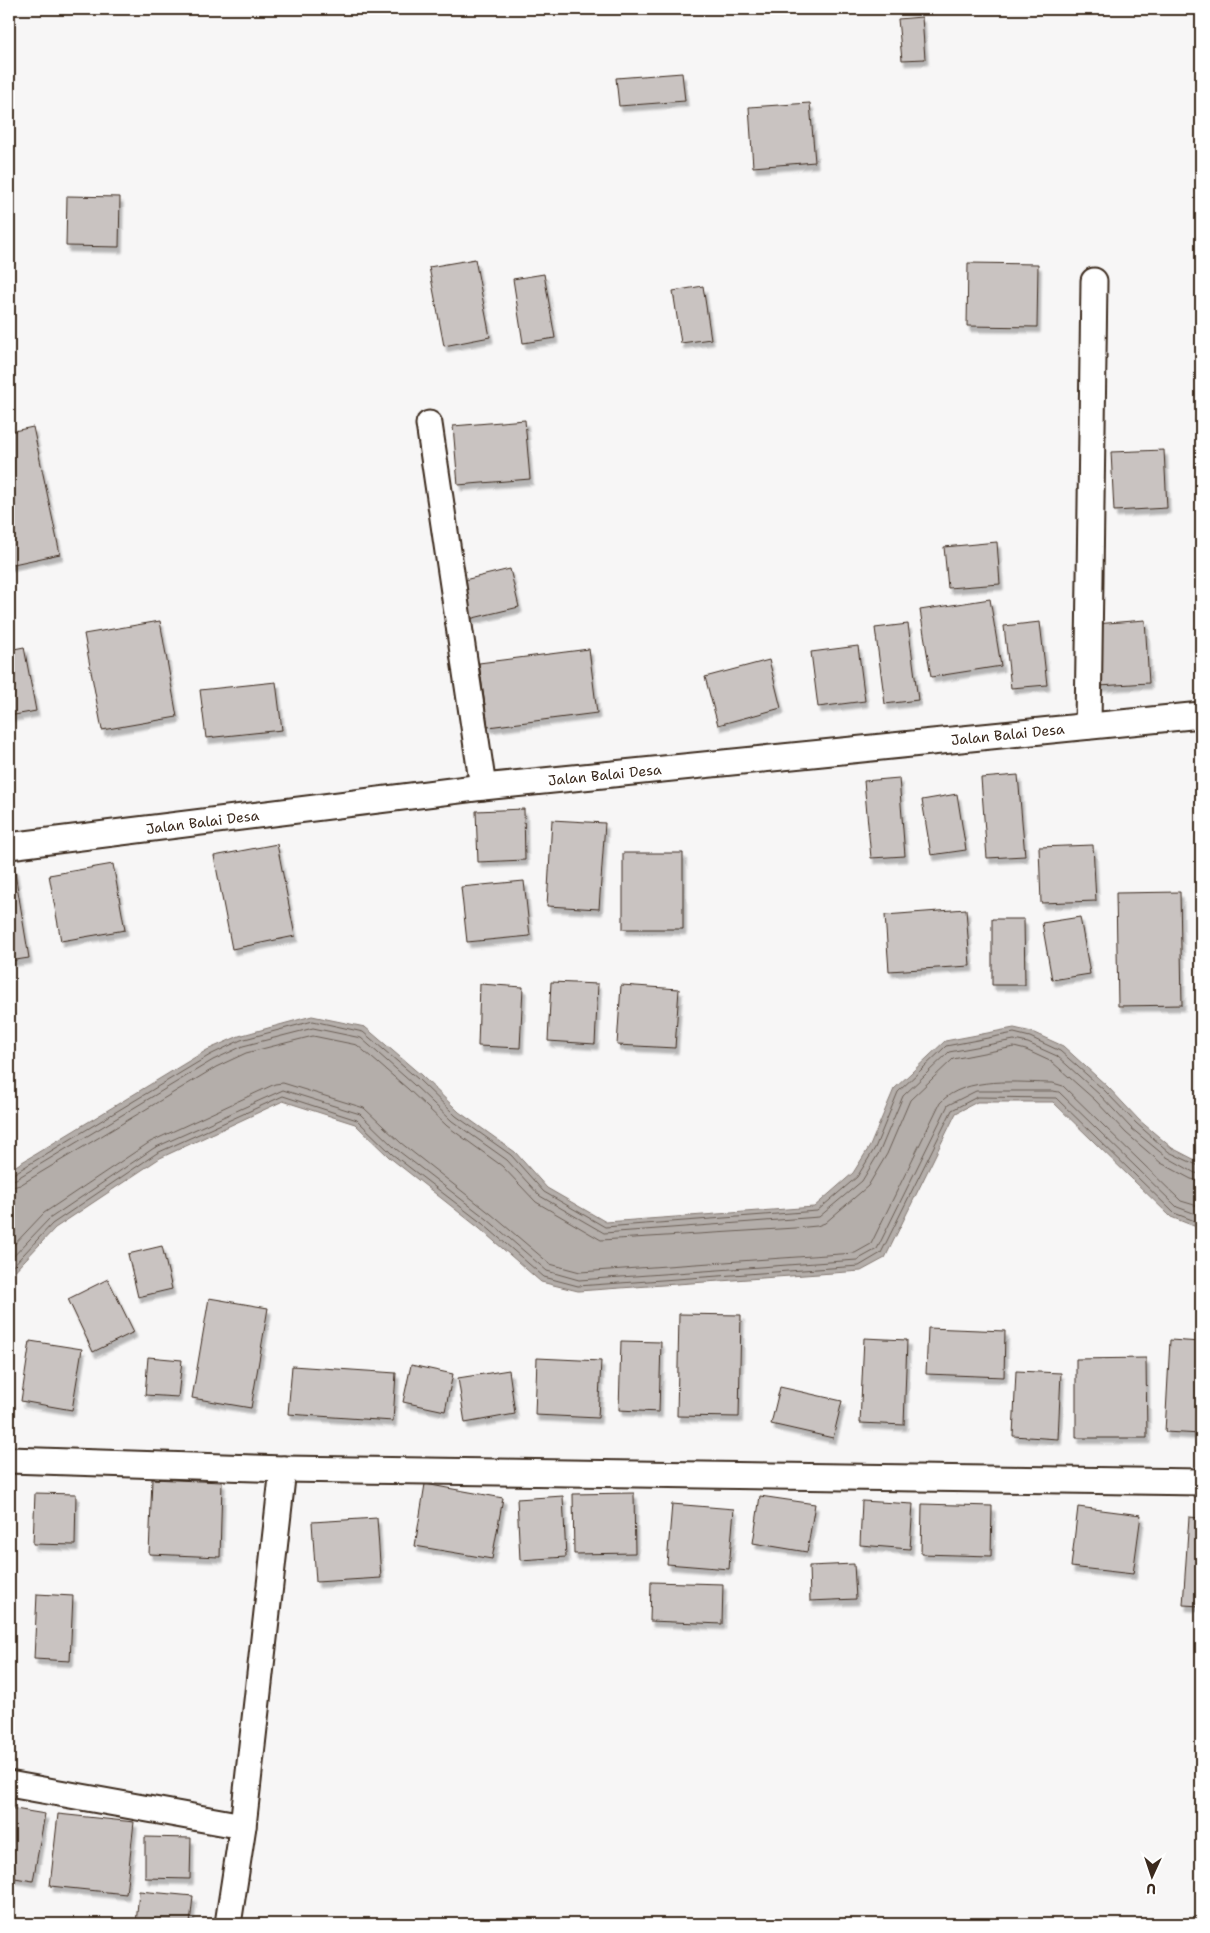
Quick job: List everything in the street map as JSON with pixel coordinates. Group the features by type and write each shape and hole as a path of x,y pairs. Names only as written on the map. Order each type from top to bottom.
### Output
{"street":[{"path":"1088,726 1094,281"},
{"path":"429,424 483,786"},
{"name":"Jalan Balai Desa","path":"9,846 483,786 1201,716"},
{"path":"9,1460 283,1469 1201,1482"},
{"path":"228,1924 243,1826 283,1469"},
{"path":"9,1784 243,1826"}],"water":[{"path":"312,1016 365,1027 421,1075 459,1112 515,1152 547,1188 606,1222 814,1207 853,1173 870,1146 894,1089 945,1041 1014,1028 1032,1032 1063,1046 1108,1087 1139,1120 1172,1148 1201,1163 1201,1225 1194,1226 1171,1217 1053,1102 977,1102 956,1113 885,1258 861,1271 578,1291 541,1282 479,1228 389,1157 355,1124 283,1101 160,1158 55,1228 9,1277 9,1170 207,1050 239,1036"}],"building":[{"path":"922,17 925,59 902,60 898,19"},
{"path":"682,73 685,101 619,106 616,78"},
{"path":"810,103 815,162 753,167 749,107"},
{"path":"67,196 120,197 119,247 66,246"},
{"path":"475,259 490,337 444,346 429,267"},
{"path":"968,263 1038,264 1037,327 967,326"},
{"path":"544,274 555,338 523,343 513,279"},
{"path":"703,286 711,339 681,343 673,291"},
{"path":"525,420 530,479 458,485 453,426"},
{"path":"33,427 60,554 9,565 9,432"},
{"path":"1164,450 1167,508 1114,511 1111,452"},
{"path":"997,542 1000,584 948,588 944,547"},
{"path":"510,569 519,607 469,619 460,581"},
{"path":"990,599 1001,666 931,677 920,610"},
{"path":"1145,620 1149,683 1099,686 1095,624"},
{"path":"160,621 177,717 102,730 84,634"},
{"path":"1040,622 1047,685 1011,688 1004,626"},
{"path":"908,624 918,700 885,704 875,628"},
{"path":"858,646 865,701 818,707 811,652"},
{"path":"24,647 36,711 9,716 9,650"},
{"path":"589,649 597,713 488,727 479,663"},
{"path":"769,660 781,708 718,725 705,677"},
{"path":"276,682 282,730 206,738 200,690"},
{"path":"1018,775 1025,856 987,858 981,778"},
{"path":"899,778 905,856 871,858 864,781"},
{"path":"957,794 966,850 931,855 922,800"},
{"path":"524,809 525,860 478,862 476,811"},
{"path":"552,820 605,823 599,909 547,906"},
{"path":"277,844 295,936 232,949 214,856"},
{"path":"1093,845 1096,901 1041,903 1039,847"},
{"path":"623,853 683,853 683,929 623,929"},
{"path":"113,864 125,930 61,941 49,875"},
{"path":"9,867 14,867 29,958 9,961"},
{"path":"524,881 530,936 467,942 461,887"},
{"path":"1180,892 1182,1005 1118,1006 1116,893"},
{"path":"966,909 970,966 889,971 885,915"},
{"path":"1080,917 1090,974 1052,980 1042,923"},
{"path":"992,919 1024,919 1025,985 992,985"},
{"path":"551,982 598,984 595,1044 548,1041"},
{"path":"480,984 523,987 520,1048 478,1046"},
{"path":"621,985 679,989 675,1048 617,1045"},
{"path":"162,1246 172,1289 138,1297 128,1254"},
{"path":"108,1279 134,1332 93,1352 68,1299"},
{"path":"209,1298 268,1308 251,1408 192,1398"},
{"path":"679,1314 741,1315 739,1417 677,1416"},
{"path":"928,1328 1005,1331 1004,1377 926,1374"},
{"path":"864,1338 907,1340 904,1425 860,1423"},
{"path":"1170,1340 1201,1342 1201,1434 1165,1432"},
{"path":"30,1341 82,1349 72,1410 21,1401"},
{"path":"621,1341 661,1342 659,1412 619,1410"},
{"path":"148,1357 182,1360 178,1397 145,1395"},
{"path":"537,1358 601,1361 598,1418 535,1415"},
{"path":"1146,1358 1147,1438 1076,1438 1076,1359"},
{"path":"411,1365 453,1374 445,1411 403,1402"},
{"path":"292,1366 396,1373 393,1421 288,1414"},
{"path":"509,1370 515,1414 465,1423 458,1378"},
{"path":"1016,1371 1061,1373 1058,1439 1013,1436"},
{"path":"780,1387 842,1401 833,1438 771,1424"},
{"path":"152,1479 222,1482 220,1557 149,1554"},
{"path":"425,1484 503,1498 492,1559 415,1546"},
{"path":"35,1493 76,1494 75,1545 33,1544"},
{"path":"634,1493 635,1553 574,1554 573,1494"},
{"path":"563,1496 566,1557 520,1560 517,1499"},
{"path":"760,1496 815,1504 807,1552 753,1543"},
{"path":"862,1501 913,1504 910,1549 860,1545"},
{"path":"672,1504 734,1509 729,1569 667,1564"},
{"path":"922,1504 992,1506 991,1556 921,1554"},
{"path":"1078,1507 1141,1515 1133,1574 1071,1567"},
{"path":"1189,1517 1201,1518 1201,1606 1183,1605"},
{"path":"377,1518 381,1578 316,1582 312,1522"},
{"path":"854,1564 856,1599 810,1601 809,1566"},
{"path":"651,1582 723,1584 722,1624 650,1621"},
{"path":"37,1594 73,1596 70,1661 34,1659"},
{"path":"9,1808 45,1814 33,1881 9,1877"},
{"path":"58,1814 134,1822 126,1894 50,1886"},
{"path":"145,1837 191,1838 190,1879 145,1878"},
{"path":"139,1891 193,1896 190,1924 136,1924"}]}
